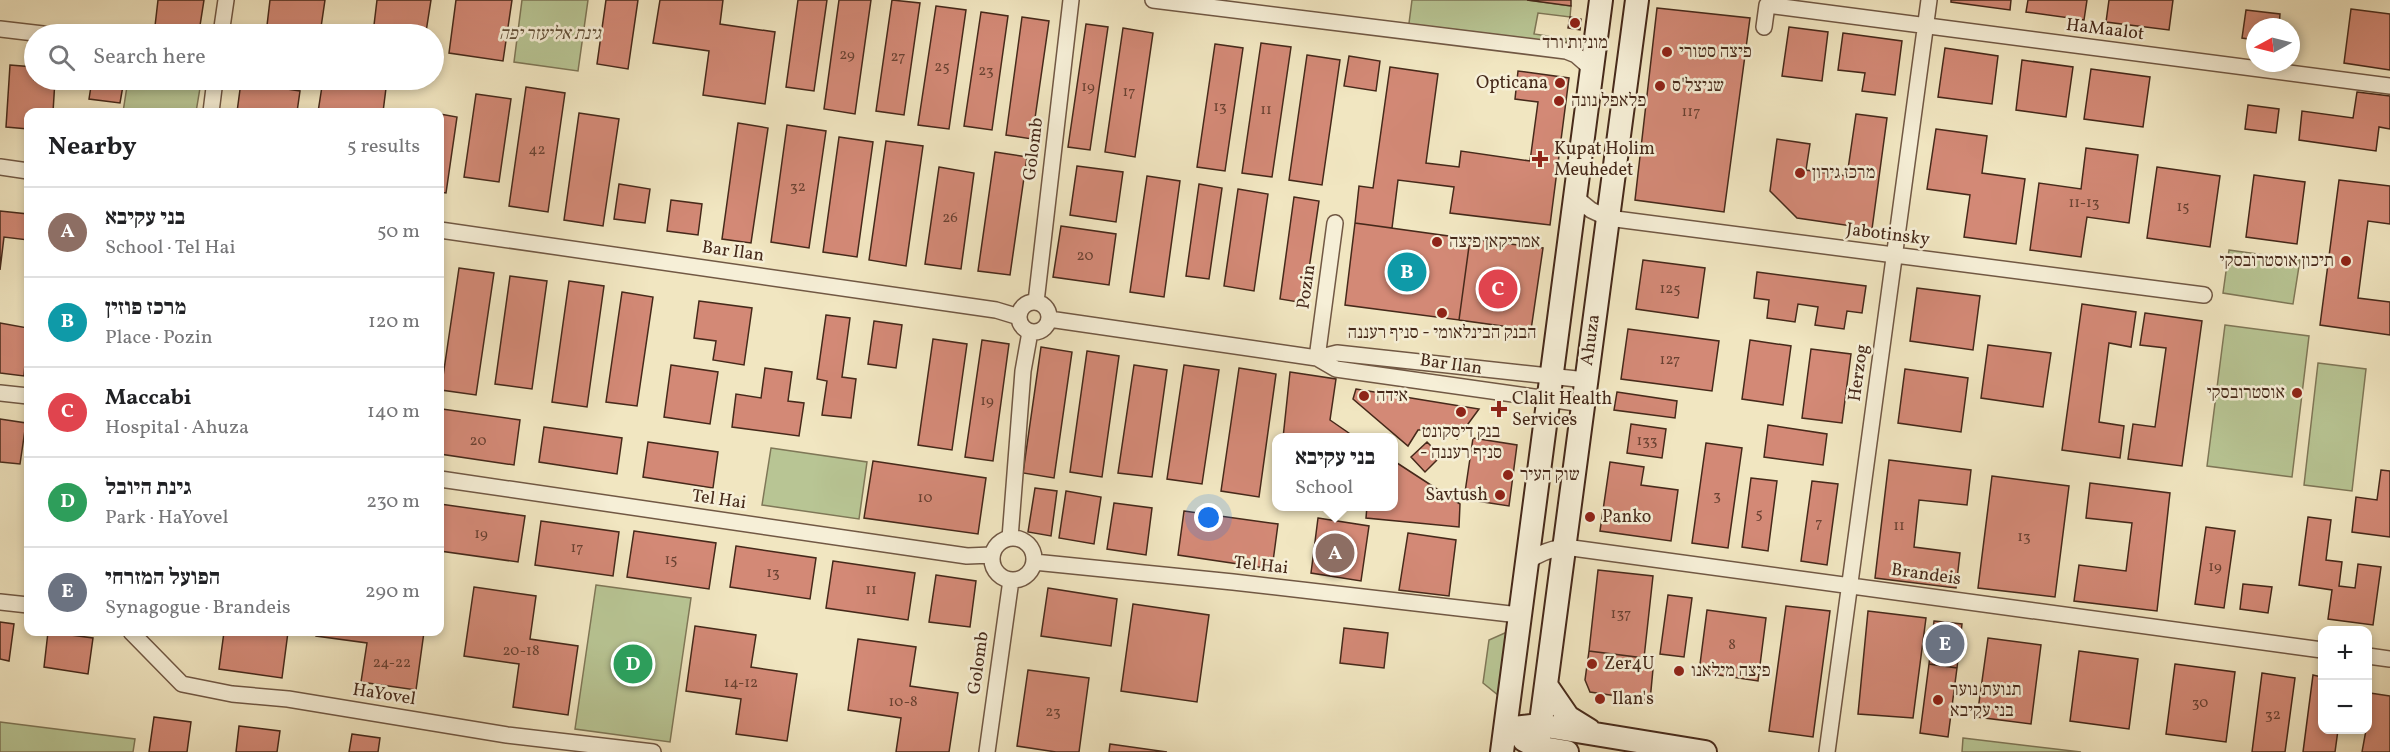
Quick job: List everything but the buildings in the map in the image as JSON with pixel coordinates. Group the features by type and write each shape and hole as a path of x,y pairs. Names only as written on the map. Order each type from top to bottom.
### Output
{"main road":[{"name":"Ahuza","path":"1502,752 1601,0"},
{"name":"Ahuza","path":"1538,741 1637,0"},
{"path":"1546,684 1568,717 1596,734"},
{"path":"1505,729 1568,752"},
{"path":"1538,741 1596,734 1705,752"}],"street":[{"path":"222,24 226,0"},
{"name":"Golomb","path":"1036,302 1071,0"},
{"path":"1153,0 1565,51 1576,55 1592,69"},
{"name":"Herzog","path":"1827,752 1929,0"},
{"name":"HaMaalot","path":"1764,27 1767,5 2390,86"},
{"path":"0,29 24,32"},
{"path":"212,108 214,90"},
{"path":"0,167 24,170"},
{"name":"Jabotinsky","path":"1575,197 1591,210 1608,218 2204,295"},
{"name":"Pozin","path":"1317,358 1335,223"},
{"name":"Bar Ilan","path":"444,231 996,310 1019,317"},
{"path":"1036,302 1048,310 1049,319 1041,331 1030,332 1021,324 1019,317 1023,308 1036,302"},
{"name":"Bar Ilan","path":"1049,319 1317,358 1336,369 1583,404"},
{"path":"1010,538 1023,371 1030,332"},
{"name":"Bar Ilan","path":"1317,358 1337,353 1586,380"},
{"path":"0,393 24,396"},
{"name":"Tel Hai","path":"444,480 967,556 993,555"},
{"path":"1010,538 1027,543 1034,555 1034,562 1028,574 1022,579 1011,580 1000,576 995,570 993,555 1000,542 1010,538"},
{"name":"Brandeis","path":"1527,562 1537,554 1565,547 2318,649"},
{"name":"Tel Hai","path":"1034,562 1519,615"},
{"name":"Golomb","path":"987,752 1011,580"},
{"path":"0,602 24,605"},
{"name":"HaYovel","path":"135,636 182,684 232,694 288,699 507,735 653,752"},
{"path":"2372,657 2390,659"}],"green space":[{"name":"גינת אליעזר יפה","path":"522,0 588,0 578,71 514,62"},
{"path":"1412,0 1527,0 1571,6 1570,17 1538,13 1534,34 1567,39 1565,51 1408,31"},
{"path":"126,90 200,90 197,108 124,108"},
{"path":"2229,250 2300,260 2293,304 2223,293"},
{"path":"2225,325 2309,336 2292,477 2207,466"},
{"path":"2318,363 2366,369 2352,491 2304,485"},
{"path":"771,448 867,462 859,519 762,505"},
{"path":"596,585 691,598 670,742 575,729"},
{"path":"1507,632 1498,695 1483,683 1489,640"},
{"path":"0,722 135,739 133,752 0,752"},
{"path":"1963,738 2081,752 1962,752"}],"place":[{"name":"מוניות ורד","path":"1575,23"},
{"name":"פיצה סטורי","path":"1667,52"},
{"name":"Opticana","path":"1560,83"},
{"name":"שניצל'ס","path":"1660,86"},
{"name":"פלאפל נונה","path":"1559,101"},
{"name":"Kupat Holim Meuhedet","path":"1540,159"},
{"name":"מרכז גירון","path":"1800,173"},
{"name":"אמריקאן פיצה","path":"1437,242"},
{"name":"תיכון אוסטרובסקי","path":"2346,261"},
{"name":"מרכז פוזין","path":"1407,272"},
{"name":"Maccabi","path":"1498,289"},
{"name":"הבנק הבינלאומי - סניף רעננה","path":"1442,313"},
{"name":"אוסטרובסקי","path":"2297,393"},
{"name":"אידה","path":"1364,396"},
{"name":"Clalit Health Services","path":"1499,409"},
{"name":"בנק דיסקונט - סניף רעננה","path":"1461,412"},
{"name":"שוק העיר","path":"1508,475"},
{"name":"Savtush","path":"1500,495"},
{"name":"Panko","path":"1590,517"},
{"name":"בני עקיבא","path":"1335,553"},
{"name":"הפועל המזרחי","path":"1945,644"},
{"name":"גינת היובל","path":"633,664"},
{"name":"Zer4U","path":"1592,664"},
{"name":"פיצה מילאנו","path":"1679,671"},
{"name":"Ilan's","path":"1600,699"},
{"name":"תנועת נוער בני עקיבא","path":"1938,700"}]}
